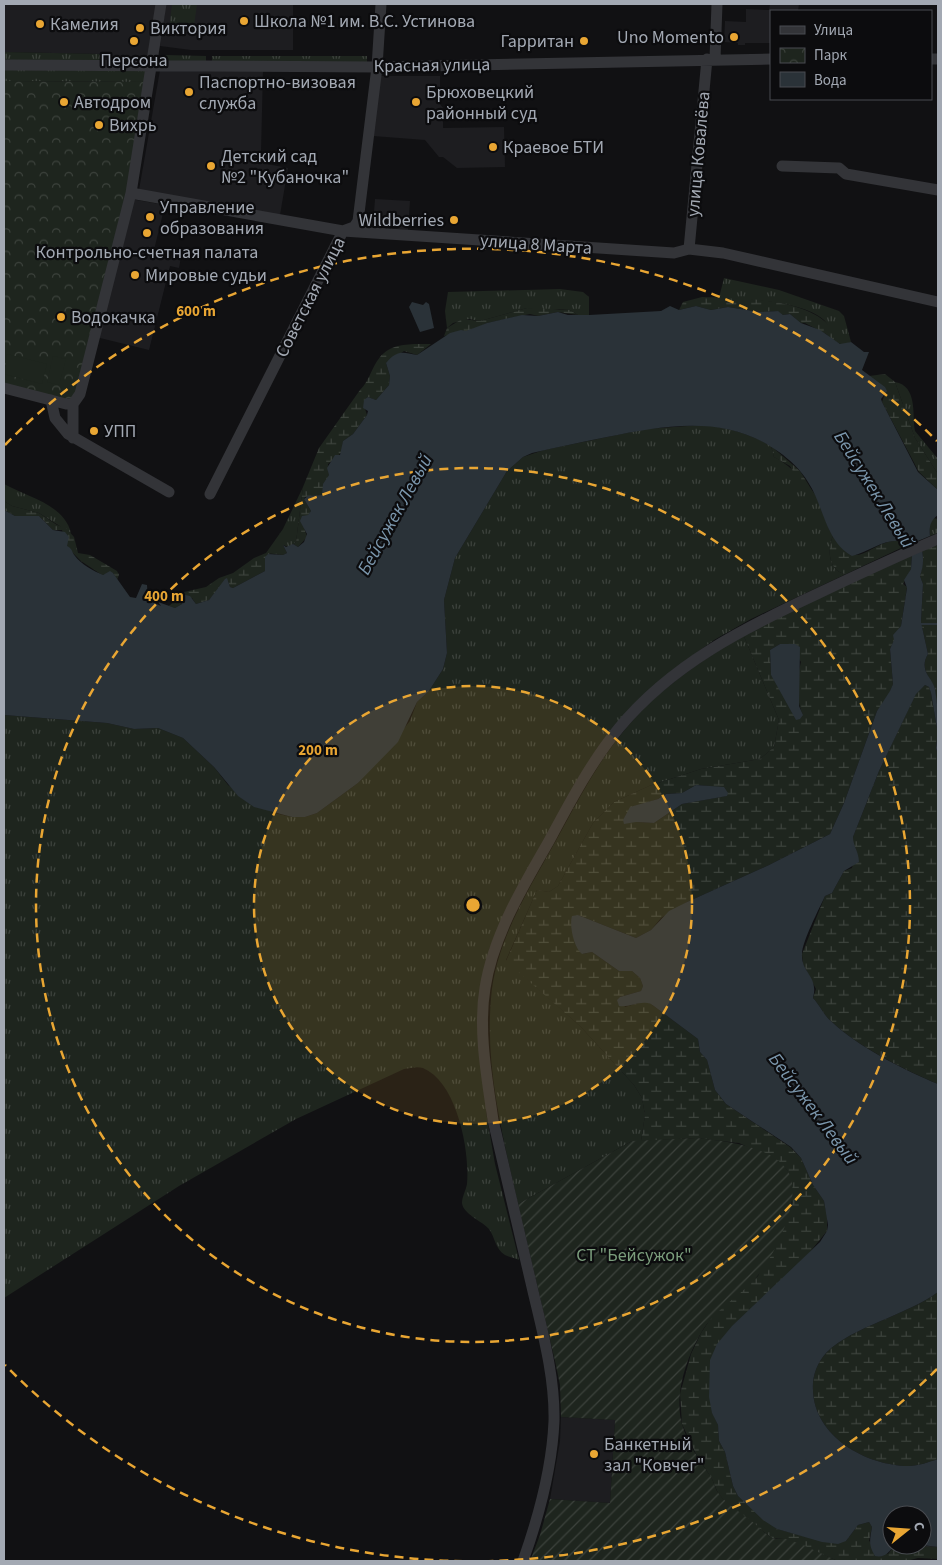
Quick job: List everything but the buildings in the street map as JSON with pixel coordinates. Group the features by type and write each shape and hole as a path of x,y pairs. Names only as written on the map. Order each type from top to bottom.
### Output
{"street":[{"name":"Советская улица","path":"210,494 343,231 354,227 358,221 377,67 381,4"},
{"name":"улица Ковалёва","path":"689,249 716,4"},
{"path":"73,438 74,404 80,394 131,193 153,66 161,6"},
{"name":"Красная улица","path":"4,64 377,67 711,59 770,60"},
{"path":"782,166 839,168 846,174 938,190"},
{"name":"улица 8 Марта","path":"131,193 343,231 674,253 689,249 756,258 938,302"},
{"path":"4,388 66,404 74,404"},
{"path":"51,400 59,425 73,438 169,492"},
{"path":"523,1561 533,1532 546,1480 552,1439 553,1398 543,1333 493,1120 488,1087 483,1005 487,977 494,952 540,856 592,766 620,727 654,691 688,664 729,637 896,557 938,539"}],"shaded area":[{"path":"4,4 159,4 151,64 101,60 101,54 4,52"},
{"name":"Школа №1 им. В.С. Устинова","path":"166,4 293,4 293,50 191,50 160,46"},
{"path":"770,4 799,4 798,10 770,10 770,43 745,43 745,45 738,45 738,43 724,42 725,21 746,22 746,9 769,10"},
{"name":"Детский сад №2 \"Кубаночка\"","path":"160,70 263,70 261,153 268,155 267,164 288,168 280,215 139,190"},
{"path":"380,76 440,76 440,104 443,108 443,128 504,127 505,167 457,168 443,157 439,157 425,140 373,136"},
{"path":"131,199 165,205 154,250 181,257 179,268 170,266 149,350 96,337"},
{"path":"375,199 410,201 408,230 373,226 371,212 374,212"},
{"path":"561,1417 615,1420 610,1503 550,1499 560,1441"}],"green space":[{"path":"172,4 197,4 193,33 169,30"},
{"path":"4,52 101,54 101,60 4,63"},
{"path":"165,55 206,56 206,63 165,63"},
{"path":"212,56 367,56 367,64 212,63"},
{"path":"4,68 149,69 147,82 4,81"},
{"path":"4,81 147,82 127,192 77,393 71,400 4,386"},
{"path":"724,278 779,290 839,311 844,316 851,342 843,345 834,341 834,336 824,320 803,309 774,302 719,298"},
{"path":"560,289 583,292 589,297 589,315 578,315 570,310 545,311 527,308 480,321 469,319 453,323 447,328 445,311 448,292"},
{"path":"702,297 754,299 793,306 810,312 824,320 834,332 834,341 826,334 805,323 801,323 790,314 783,315 777,311 760,312 728,307 711,310 696,306 679,310 683,302"},
{"path":"527,308 570,310 578,315 558,312 538,316 530,314 487,323 472,330 444,336 447,328 462,319 480,321"},
{"path":"431,344 417,355 404,351 386,363 390,376 389,385 376,400 368,397 365,409 367,415 353,434 343,441 342,452 328,464 329,475 322,495 305,497 304,499 311,511 303,524 307,537 298,547 293,544 296,542 303,487 319,448 366,382 377,361 385,352 397,346"},
{"path":"7,354 47,364 42,384 4,374"},
{"path":"53,356 66,359 59,385 47,382"},
{"path":"885,374 895,382 915,438 938,474 938,490 919,472 882,402 885,394 869,376"},
{"path":"895,382 907,389 911,395 915,431 938,459 938,474 915,438"},
{"path":"702,425 737,431 771,446 774,457 796,473 817,498 833,536 830,547 830,559 836,569 846,574 751,619 714,640 671,671 629,709 489,949 486,1112 495,1164 519,1260 502,1252 489,1229 463,1207 462,1201 467,1184 467,1170 459,1119 445,1087 435,1076 423,1068 416,1067 404,1069 296,1119 179,1186 4,1298 4,715 107,723 134,729 158,728 183,738 214,767 228,785 274,813 292,817 305,817 317,813 358,783 374,765 410,721 417,702 429,691 443,669 447,653 444,600 455,558 507,471 523,457 544,450 646,429"},
{"path":"771,446 800,471 813,492 802,488 790,466 774,457"},
{"path":"4,484 53,508 67,523 71,533 39,513 12,506 4,501"},
{"path":"303,487 296,542 289,547 283,545 287,553 283,555 266,553 283,529"},
{"path":"4,501 12,506 39,513 57,525 66,528 74,537 78,553 90,555 117,571 119,575 117,580 113,573 102,575 81,561 67,547 62,530 53,530 39,516 15,516 4,510"},
{"path":"933,518 938,519 938,533 930,536 929,526"},
{"path":"833,536 842,548 851,554 865,553 890,542 901,541 903,547 846,574 836,569 830,559 830,547"},
{"path":"935,544 938,547 938,714 934,686 927,675 925,667 928,654 921,622 923,584 920,576 923,561 922,550"},
{"path":"271,553 268,554 265,571 233,588 230,587 228,581 209,600 196,604 192,598 181,599 182,604 175,608 169,606 184,592 206,587 219,578 233,573 254,558"},
{"path":"912,554 911,569 903,584 907,587 901,626 890,649 893,684 888,697 877,711 844,803 830,834 769,865 687,902 661,918 651,930 636,938 578,915 583,954 592,952 619,971 632,971 640,978 643,986 641,991 620,997 625,1007 645,1001 698,1039 700,1052 707,1060 715,1090 726,1104 790,1147 801,1158 813,1185 824,1201 827,1231 809,1253 712,1412 718,1425 719,1441 725,1452 733,1486 738,1496 777,1529 799,1535 846,1541 858,1525 869,1522 872,1527 869,1541 882,1550 882,1555 932,1555 932,1547 938,1547 938,1559 838,1561 785,1539 772,1538 728,1505 718,1493 682,1424 680,1394 691,1354 701,1333 713,1315 758,1276 792,1203 790,1177 787,1170 778,1161 739,1143 696,1138 641,1141 645,1115 642,1098 634,1085 581,1027 506,961 537,890 549,892 558,886 593,823 614,802 649,786 701,769 760,759 774,747 779,720 743,634","holes":["780,644 790,645 801,662 798,689 799,703 803,715 771,675 770,650","696,785 709,786 726,796 682,804 654,823 636,822 630,808 658,799 666,794 682,793"]},
{"path":"743,634 779,720 774,747 760,759 701,769 649,786 614,802 593,823 558,886 549,892 537,890 506,960 581,1027 634,1085 642,1098 645,1115 641,1141 632,1141 518,1204 497,1102 491,1051 491,999 494,977 507,935 526,894 584,790 624,730 660,693"},
{"path":"925,685 929,687 931,693 938,734 936,748 938,755 938,1084 868,1049 829,1020 813,998 816,989 803,964 802,954 825,896 832,893 844,871 852,868 856,850 853,844 853,837 879,771 916,693"},
{"name":"СТ \"Бейсужок\"","path":"696,1138 745,1146 769,1155 787,1170 792,1181 792,1194 786,1224 766,1265 745,1289 714,1316 696,1343 686,1365 679,1401 684,1431 718,1492 731,1506 773,1538 792,1541 838,1561 530,1561 540,1535 550,1499 610,1503 615,1420 561,1417 560,1385 518,1204 632,1141"},
{"path":"938,1292 938,1459 920,1465 909,1466 876,1461 845,1445 832,1434 822,1421 816,1406 813,1390 814,1375 820,1361 838,1343 865,1328 911,1308"}],"water":[{"path":"412,302 423,305 426,302 429,304 434,328 420,332 409,307"},
{"name":"Бейсужек Левый","path":"670,306 679,310 696,306 711,310 728,307 760,312 778,311 783,315 790,314 801,323 820,330 840,344 851,342 864,352 869,352 862,370 885,387 887,391 881,399 882,402 918,472 938,490 938,515 931,524 930,536 903,547 901,541 888,542 852,556 843,549 830,532 813,491 802,473 783,455 759,440 717,427 674,426 629,433 532,453 523,457 507,471 455,558 444,600 447,653 443,669 429,691 417,702 398,742 358,783 317,813 305,817 292,817 254,807 238,796 214,767 183,738 158,728 134,729 107,723 4,715 4,510 15,516 39,516 53,530 65,532 69,537 67,546 78,559 103,575 110,571 113,573 130,597 136,598 142,584 147,585 148,600 161,606 158,602 175,608 182,604 181,599 185,595 190,596 196,604 209,600 227,578 230,587 233,588 265,571 265,557 268,554 283,555 287,553 283,545 286,547 293,544 298,547 304,542 307,534 300,521 302,516 308,515 311,511 304,499 308,496 322,495 323,484 329,475 327,468 335,455 340,455 343,441 353,434 367,415 368,411 363,408 364,400 368,397 376,400 389,385 390,376 386,363 393,356 400,353 417,355 450,333 461,330 466,331 487,323 522,315 538,316 558,312 568,315 589,315 661,311"},
{"name":"Бейсужек Левый","path":"922,550 923,564 920,576 923,584 921,622 928,654 925,660 925,670 935,689 938,734 931,693 929,687 925,685 916,694 879,771 853,837 859,862 844,871 832,893 825,896 808,934 802,954 804,966 814,985 813,998 829,1020 868,1049 938,1084 938,1292 911,1308 865,1328 838,1343 820,1361 813,1380 816,1406 822,1421 832,1434 845,1445 876,1461 893,1465 912,1466 938,1459 938,1547 932,1546 932,1505 882,1505 882,1555 884,1555 875,1556 870,1545 872,1527 869,1522 858,1525 846,1541 838,1544 822,1542 777,1529 763,1520 738,1496 733,1486 725,1452 719,1441 718,1425 712,1413 709,1397 710,1360 717,1344 732,1326 820,1242 827,1231 828,1225 824,1201 813,1185 801,1158 791,1147 726,1104 715,1090 707,1060 700,1052 698,1039 651,1004 619,1006 617,1000 620,997 641,991 643,986 640,978 632,971 619,971 592,952 582,954 575,942 571,920 572,916 578,915 636,938 651,930 669,911 769,865 830,834 844,803 877,711 893,684 890,649 894,640 893,635 901,626 907,588 904,580 911,569 912,554"},
{"path":"780,644 795,644 800,647 799,706 803,715 800,719 796,720 771,675 770,650"},
{"path":"938,734 938,755 936,748"},
{"path":"696,785 724,787 728,793 727,796 682,804 654,823 636,822 624,824 623,820 630,807 658,799 666,794 682,793"}],"waterway":[{"path":"921,624 938,624"}],"place":[{"name":"Школа №1 им. В.С. Устинова","path":"244,21"},
{"name":"Камелия","path":"40,24"},
{"name":"Виктория","path":"140,28"},
{"name":"Uno Momento","path":"734,37"},
{"name":"Персона","path":"134,41"},
{"name":"Гарритан","path":"584,41"},
{"name":"Паспортно-визовая служба","path":"189,92"},
{"name":"Автодром","path":"64,102"},
{"name":"Брюховецкий районный суд","path":"416,102"},
{"name":"Вихрь","path":"99,125"},
{"name":"Краевое БТИ","path":"493,147"},
{"name":"Детский сад №2 \"Кубаночка\"","path":"211,166"},
{"name":"Управление образования","path":"150,217"},
{"name":"Wildberries","path":"454,220"},
{"name":"Контрольно-счетная палата","path":"147,233"},
{"name":"Мировые судьи","path":"135,275"},
{"name":"Водокачка","path":"61,317"},
{"name":"УПП","path":"94,431"},
{"name":"Банкетный зал \"Ковчег\"","path":"594,1454"}]}
